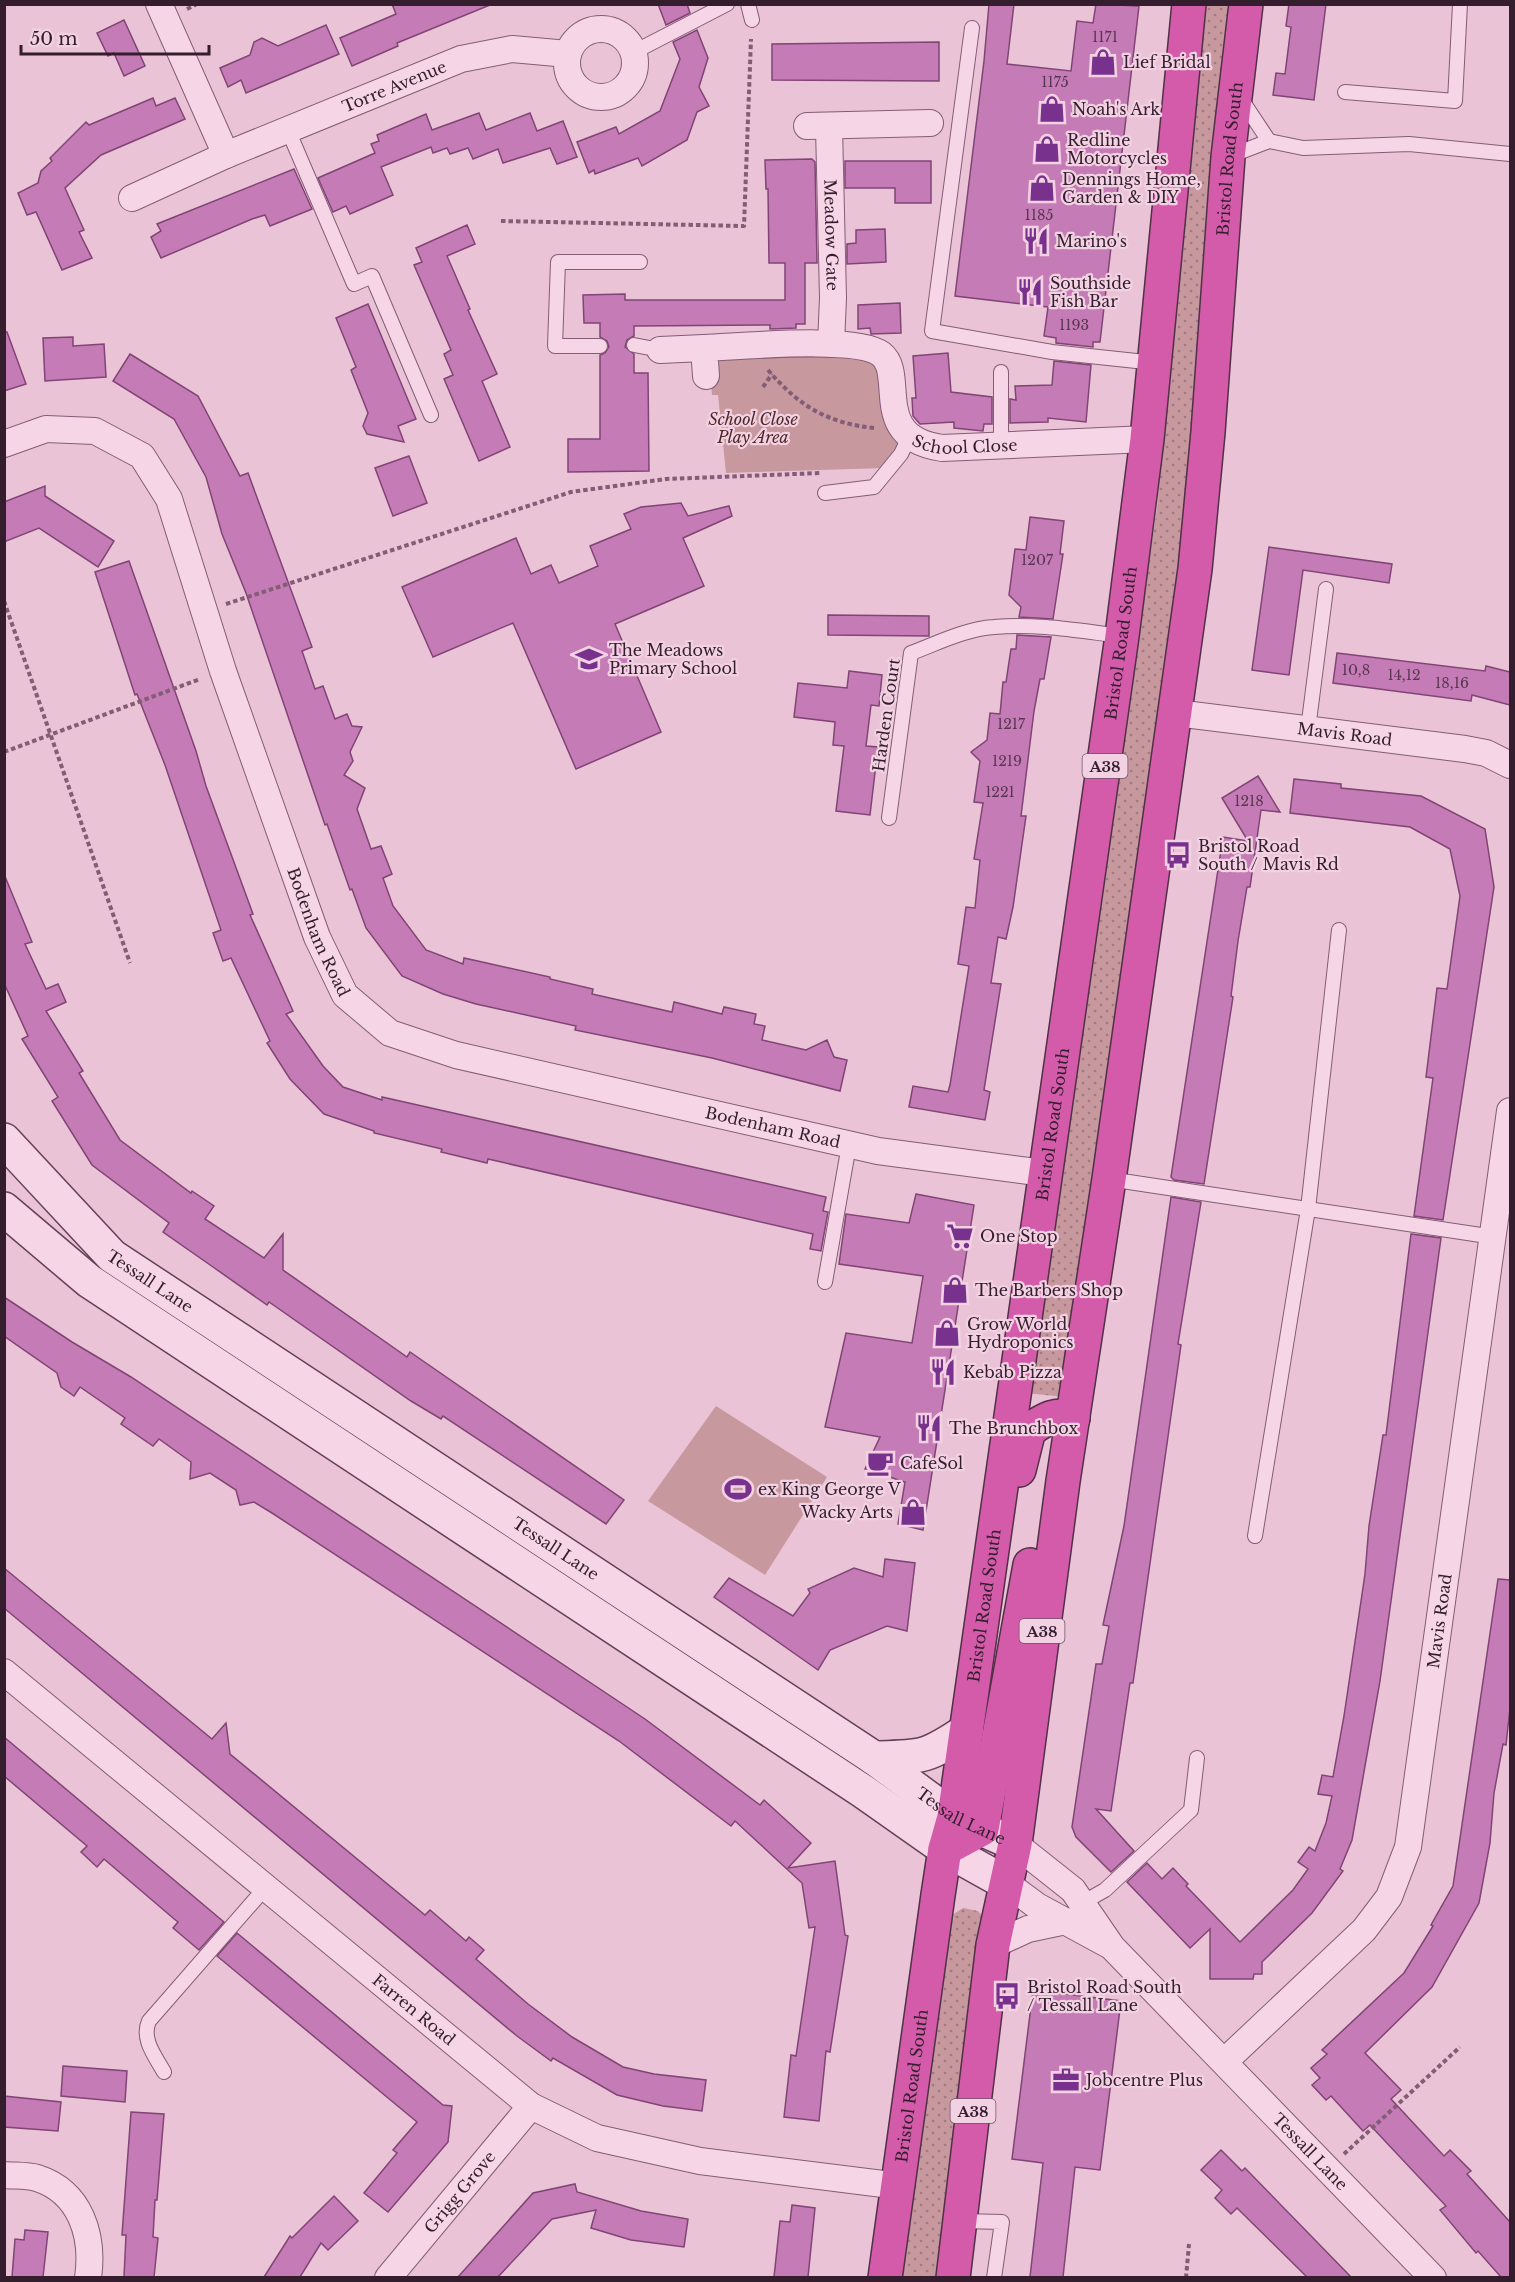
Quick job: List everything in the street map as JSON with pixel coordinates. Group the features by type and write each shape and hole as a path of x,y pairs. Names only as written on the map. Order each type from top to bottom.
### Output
{"highway":[{"name":"Bristol Road South","path":"968,1823 966,1731 1122,636 1147,439 1189,4"},
{"name":"Bristol Road South","path":"953,2277 993,1945 1015,1844 1063,1481 1109,1179 1195,569 1206,460 1234,90 1246,4"},
{"path":"995,1523 1022,1463 1029,1430 1044,1419 1061,1414 1073,1418"},
{"path":"945,1849 968,1823 1036,1528 1063,1481"},
{"name":"Bristol Road South","path":"885,2277 945,1849"}],"street":[{"path":"159,4 226,155"},
{"path":"600,29 621,35 633,52 635,64 627,85 618,92 596,97 585,93 570,77 567,66 568,54 580,36 600,29"},
{"name":"Torre Avenue","path":"132,198 226,155 460,59 512,49 568,54"},
{"name":"Meadow Gate","path":"831,344 833,298 818,127 930,123"},
{"name":"School Close","path":"660,350 831,344 871,348 883,355 889,366 893,408 904,428 925,446 942,448 1147,439"},
{"path":"704,348 706,376"},
{"name":"Bodenham Road","path":"4,444 46,429 94,431 142,456 168,499 206,611 223,671 317,937 345,995 390,1033 456,1055 849,1145 878,1151 1044,1173"},
{"name":"Mavis Road","path":"1176,713 1465,749 1486,753 1510,765"},
{"name":"Mavis Road","path":"1225,2061 1364,1930 1389,1897 1408,1846 1510,1111"},
{"name":"Tessall Lane","path":"4,1140 112,1256 874,1758 968,1823 1015,1844 1073,1890 1074,1912"},
{"name":"Tessall Lane","path":"4,1209 89,1281 864,1792 945,1849 1006,1883 1037,1905 1074,1912 1225,2061 1433,2277"},
{"name":"Farren Road","path":"4,1672 531,2106 597,2138 700,2161 899,2186"},
{"path":"874,1758 921,1758 966,1731"},
{"path":"993,1945 1074,1912"},
{"name":"Grigg Grove","path":"388,2277 531,2106"},
{"path":"4,2175 35,2177 56,2186 73,2202 85,2226 91,2252 88,2277"}],"lane":[{"path":"633,52 727,4"},
{"path":"748,4 752,20"},
{"path":"1345,92 1455,101 1460,4"},
{"path":"972,28 932,331 1052,352 1155,363"},
{"path":"1234,90 1269,141"},
{"path":"288,130 354,284 372,276 431,415"},
{"path":"1228,157 1269,141 1303,148 1409,144 1510,154"},
{"path":"600,346 555,346 558,262 640,262"},
{"path":"634,345 660,350"},
{"path":"1000,444 1001,372"},
{"path":"825,492 874,487 901,454 904,428"},
{"path":"1308,729 1326,589"},
{"name":"Harden Court","path":"889,818 911,653 961,633 993,627 1025,626 1122,636"},
{"path":"1255,1536 1308,1209 1339,930"},
{"path":"825,1282 849,1145"},
{"path":"1109,1179 1494,1237"},
{"path":"1074,1912 1105,1890 1191,1810 1197,1758"},
{"path":"164,2072 146,2039 145,2029 148,2021 266,1887"},
{"path":"961,2221 1002,2223 994,2277"}],"path":[{"path":"501,221 744,226 752,20"},
{"path":"754,347 755,354 772,374 809,406 844,424 904,428"},
{"path":"763,387 772,374"},
{"path":"206,611 571,492 666,479 830,473"},
{"path":"4,602 130,963"},
{"path":"4,752 223,671"},
{"path":"1328,2168 1460,2047"},
{"path":"1186,2277 1189,2244"}],"green space":[{"path":"1205,5 1236,5 1189,544 1065,1397 1026,1393 1157,508"},
{"name":"School Close Play Area","path":"708,350 870,350 905,438 885,468 726,473 718,395 712,395"},
{"name":"ex King George V","path":"716,1406 827,1477 765,1575 648,1501"},
{"path":"963,1908 978,1911 985,1919 940,2277 901,2278 949,1917"}],"building":[{"path":"392,4 490,5 397,43 398,46 352,66 340,38 396,14"},
{"path":"658,4 687,4 690,13 666,25"},
{"path":"989,4 1014,4 1007,64 1071,71 1077,21 1093,23 1096,4 1139,6 1100,342 1093,342 1093,347 1056,343 1056,338 1044,336 1048,307 955,296"},
{"path":"1289,4 1326,4 1314,100 1273,95 1276,73 1285,74 1291,27 1286,26"},
{"path":"124,20 145,66 124,76 114,53 108,56 97,33"},
{"path":"326,25 339,54 246,93 241,80 228,87 220,68 250,55 254,42 262,38 278,46"},
{"path":"697,30 708,58 699,87 709,106 697,112 687,140 642,166 638,158 595,174 594,170 589,173 577,142 616,127 619,134 660,111 680,59 673,42"},
{"path":"939,42 939,81 772,80 772,44"},
{"path":"153,98 156,106 175,98 185,119 101,155 65,188 84,230 79,232 92,258 62,270 36,212 27,215 18,193 38,183 41,171 52,161 50,158 86,122 89,125"},
{"path":"479,113 486,130 530,113 537,131 563,121 577,157 557,164 550,148 503,163 498,149 473,159 468,148 450,154 447,148 433,153 431,147 381,167 393,195 350,214 346,206 333,212 318,178 375,153 371,144 379,141 377,135 426,114 432,130"},
{"path":"812,159 815,162 817,263 805,263 805,324 796,324 796,328 770,329 770,325 634,326 634,336 627,340 625,347 634,354 634,373 648,373 649,471 568,472 568,439 600,439 600,355 605,353 609,347 607,341 600,337 600,323 584,323 583,295 625,294 625,300 785,300 785,263 769,263 768,189 766,189 765,160"},
{"path":"845,161 931,161 931,203 895,203 895,188 845,188"},
{"path":"294,169 312,209 270,226 265,215 252,219 161,258 151,237 161,231 157,224"},
{"path":"467,225 475,244 447,256 497,374 482,381 510,447 479,461 444,379 453,375 444,354 451,350 414,265 422,262 416,248"},
{"path":"885,229 886,262 847,264 847,244 856,243 856,230"},
{"path":"900,303 901,333 871,334 870,328 858,329 858,305"},
{"path":"368,304 416,419 398,426 404,442 367,434 363,426 368,413 351,370 356,367 336,318"},
{"path":"4,332 7,332 26,384 4,391"},
{"path":"73,337 73,346 104,344 106,377 45,381 43,338"},
{"path":"948,353 951,392 992,397 992,424 984,424 983,431 954,428 954,422 920,424 913,416 912,398 916,398 913,356"},
{"path":"130,354 198,396 240,476 248,473 312,647 302,651 315,689 323,686 335,719 347,714 352,726 362,727 350,752 353,761 344,775 365,788 357,809 371,849 381,846 392,874 383,878 393,906 426,950 463,964 464,958 550,977 550,979 593,989 592,994 672,1012 674,1002 722,1014 724,1007 756,1014 754,1024 765,1026 762,1040 806,1050 827,1040 834,1057 847,1060 840,1091 712,1058 575,1030 576,1026 476,1004 443,994 402,976 366,928 352,889 350,890 327,824 325,825 246,593 222,534 206,477 174,419 113,381"},
{"path":"1054,361 1091,365 1086,422 1048,418 1048,422 1010,423 1010,399 1016,400 1015,386 1052,385"},
{"path":"409,456 427,503 393,516 375,468"},
{"path":"45,486 45,496 114,541 98,567 39,528 4,542 4,502"},
{"path":"681,503 688,516 729,506 732,516 683,538 704,586 615,624 661,732 576,769 513,623 433,657 402,587 516,538 531,574 551,565 559,583 598,566 590,546 631,529 624,514 641,507"},
{"path":"1030,517 1064,521 1060,554 1063,554 1053,619 1019,617 1021,607 1009,595 1015,549 1026,550"},
{"path":"1269,547 1392,564 1389,583 1303,570 1289,675 1252,670"},
{"path":"129,561 196,751 206,786 253,914 250,915 293,1011 286,1014 323,1066 343,1087 382,1100 382,1097 826,1197 823,1211 828,1212 821,1251 810,1249 813,1234 488,1159 487,1163 441,1152 442,1149 374,1133 374,1131 324,1114 290,1079 267,1043 270,1041 231,958 223,961 213,933 221,930 165,765 137,694 135,695 95,572"},
{"path":"828,615 929,616 929,636 828,635"},
{"path":"1017,635 1051,637 1044,679 1040,679 1034,711 1021,816 1026,816 1013,907 1006,939 998,937 991,983 1001,984 984,1090 990,1092 985,1120 909,1107 913,1086 948,1092 950,1085 969,966 958,964 966,907 975,908 980,860 974,859 983,803 974,802 980,761 971,752 987,740 990,713 1000,714 1003,682 1006,682 1011,649 1016,649"},
{"path":"1337,653 1485,671 1486,666 1510,672 1510,705 1472,695 1471,701 1333,683"},
{"path":"849,671 882,675 879,706 871,705 866,746 878,747 870,815 836,811 844,746 833,745 835,722 794,717 798,683 847,688"},
{"path":"1258,776 1280,812 1261,810 1250,887 1247,887 1238,941 1231,996 1233,997 1204,1184 1174,1180 1171,1177 1223,837 1248,841 1222,798"},
{"path":"1294,779 1341,784 1341,788 1421,796 1485,829 1494,887 1443,1220 1414,1216 1433,1078 1426,1077 1437,988 1447,989 1460,896 1450,849 1410,827 1290,813"},
{"path":"4,874 32,942 25,944 46,989 58,984 66,1002 46,1011 83,1071 79,1073 120,1140 191,1193 192,1191 214,1206 205,1219 264,1258 283,1234 283,1270 407,1357 410,1352 624,1500 606,1524 443,1416 441,1419 411,1401 269,1302 267,1305 163,1232 169,1223 92,1165 52,1101 58,1097 22,1039 28,1036 4,983"},
{"path":"916,1194 974,1205 923,1530 898,1524 905,1482 865,1469 880,1437 825,1427 846,1333 912,1343 923,1276 839,1264 846,1214 909,1223"},
{"path":"1171,1197 1201,1202 1178,1344 1181,1345 1133,1683 1130,1683 1111,1811 1096,1809 1134,1851 1111,1872 1076,1837 1072,1827 1096,1664 1102,1664 1109,1626 1103,1625 1124,1526"},
{"path":"1411,1234 1441,1238 1380,1681 1352,1840 1340,1869 1343,1871 1312,1913 1262,1962 1262,1974 1254,1974 1253,1979 1210,1979 1210,1929 1190,1948 1127,1882 1147,1863 1162,1879 1173,1868 1188,1884 1186,1886 1240,1942 1293,1890 1308,1869 1298,1862 1309,1847 1315,1851 1326,1823 1332,1796 1318,1794 1322,1775 1333,1777 1344,1716 1365,1574 1369,1526 1383,1435 1386,1435"},
{"path":"4,1297 72,1342 131,1377 645,1719 760,1805 764,1800 811,1843 788,1868 835,1861 845,1935 848,1936 830,2052 826,2051 819,2121 784,2117 791,2055 796,2056 815,1927 809,1928 802,1883 735,1821 731,1826 619,1741 272,1513 254,1502 240,1505 236,1490 210,1473 190,1479 191,1462 159,1439 153,1446 121,1424 125,1418 80,1387 74,1396 61,1387 57,1373 4,1336"},
{"path":"885,1559 915,1563 907,1631 887,1626 830,1650 818,1670 714,1597 729,1578 793,1616 810,1593 808,1589 854,1568 883,1577"},
{"path":"4,1568 212,1739 226,1723 230,1754 425,1915 430,1910 466,1941 469,1937 484,1950 476,1959 528,2004 572,2037 623,2067 654,2074 706,2080 702,2111 663,2106 617,2095 553,2058 551,2061 517,2036 4,1608"},
{"path":"1498,1579 1510,1580 1510,1708 1506,1745 1503,1744 1494,1793 1490,1843 1479,1903 1432,1987 1365,2053 1401,2090 1391,2099 1444,2156 1450,2150 1471,2171 1467,2174 1510,2222 1510,2277 1501,2277 1478,2251 1476,2253 1440,2210 1446,2206 1370,2125 1363,2131 1331,2096 1326,2100 1312,2085 1320,2078 1311,2068 1327,2054 1322,2050 1404,1973 1433,1926 1431,1925 1453,1886"},
{"path":"4,1737 224,1922 199,1950 173,1928 178,1922 104,1859 97,1867 81,1852 87,1846 4,1776"},
{"path":"237,1933 443,2105 452,2106 448,2142 388,2212 364,2193 397,2153 393,2150 417,2122 217,1956"},
{"name":"Jobcentre Plus","path":"1033,1990 1121,2001 1100,2170 1075,2167 1063,2277 1030,2277 1043,2163 1012,2159"},
{"path":"63,2066 127,2071 125,2102 61,2096"},
{"path":"4,2096 61,2102 58,2131 4,2127"},
{"path":"131,2112 164,2114 157,2200 155,2200 153,2237 158,2238 154,2277 124,2277 126,2235 122,2235"},
{"path":"1221,2150 1242,2171 1245,2168 1351,2277 1307,2277 1237,2208 1231,2214 1215,2198 1222,2190 1201,2170"},
{"path":"575,2184 577,2192 641,2211 688,2219 684,2247 631,2240 591,2228 596,2210 552,2219 498,2277 458,2277 533,2193"},
{"path":"334,2196 358,2221 328,2250 321,2243 300,2277 264,2277 290,2236 292,2238"},
{"path":"792,2205 815,2208 808,2277 774,2277 780,2221 790,2222"},
{"path":"25,2230 48,2232 43,2277 12,2277 15,2239 24,2240"}],"place":[{"name":"Lief Bridal","path":"1103,62"},
{"name":"Noah's Ark","path":"1052,109"},
{"name":"Redline Motorcycles","path":"1047,149"},
{"name":"Dennings Home, Garden & DIY","path":"1042,188"},
{"name":"Marino's","path":"1036,241"},
{"name":"Southside Fish Bar","path":"1030,292"},
{"name":"The Meadows Primary School","path":"589,659"},
{"name":"Bristol Road South / Mavis Rd","path":"1178,855"},
{"name":"One Stop","path":"960,1236"},
{"name":"The Barbers Shop","path":"955,1290"},
{"name":"Grow World Hydroponics","path":"947,1333"},
{"name":"Kebab Pizza","path":"943,1372"},
{"name":"The Brunchbox","path":"929,1428"},
{"name":"CafeSol","path":"880,1463"},
{"name":"ex King George V","path":"738,1489"},
{"name":"Wacky Arts","path":"913,1512"},
{"name":"Bristol Road South / Tessall Lane","path":"1007,1996"},
{"name":"Jobcentre Plus","path":"1066,2080"}]}
